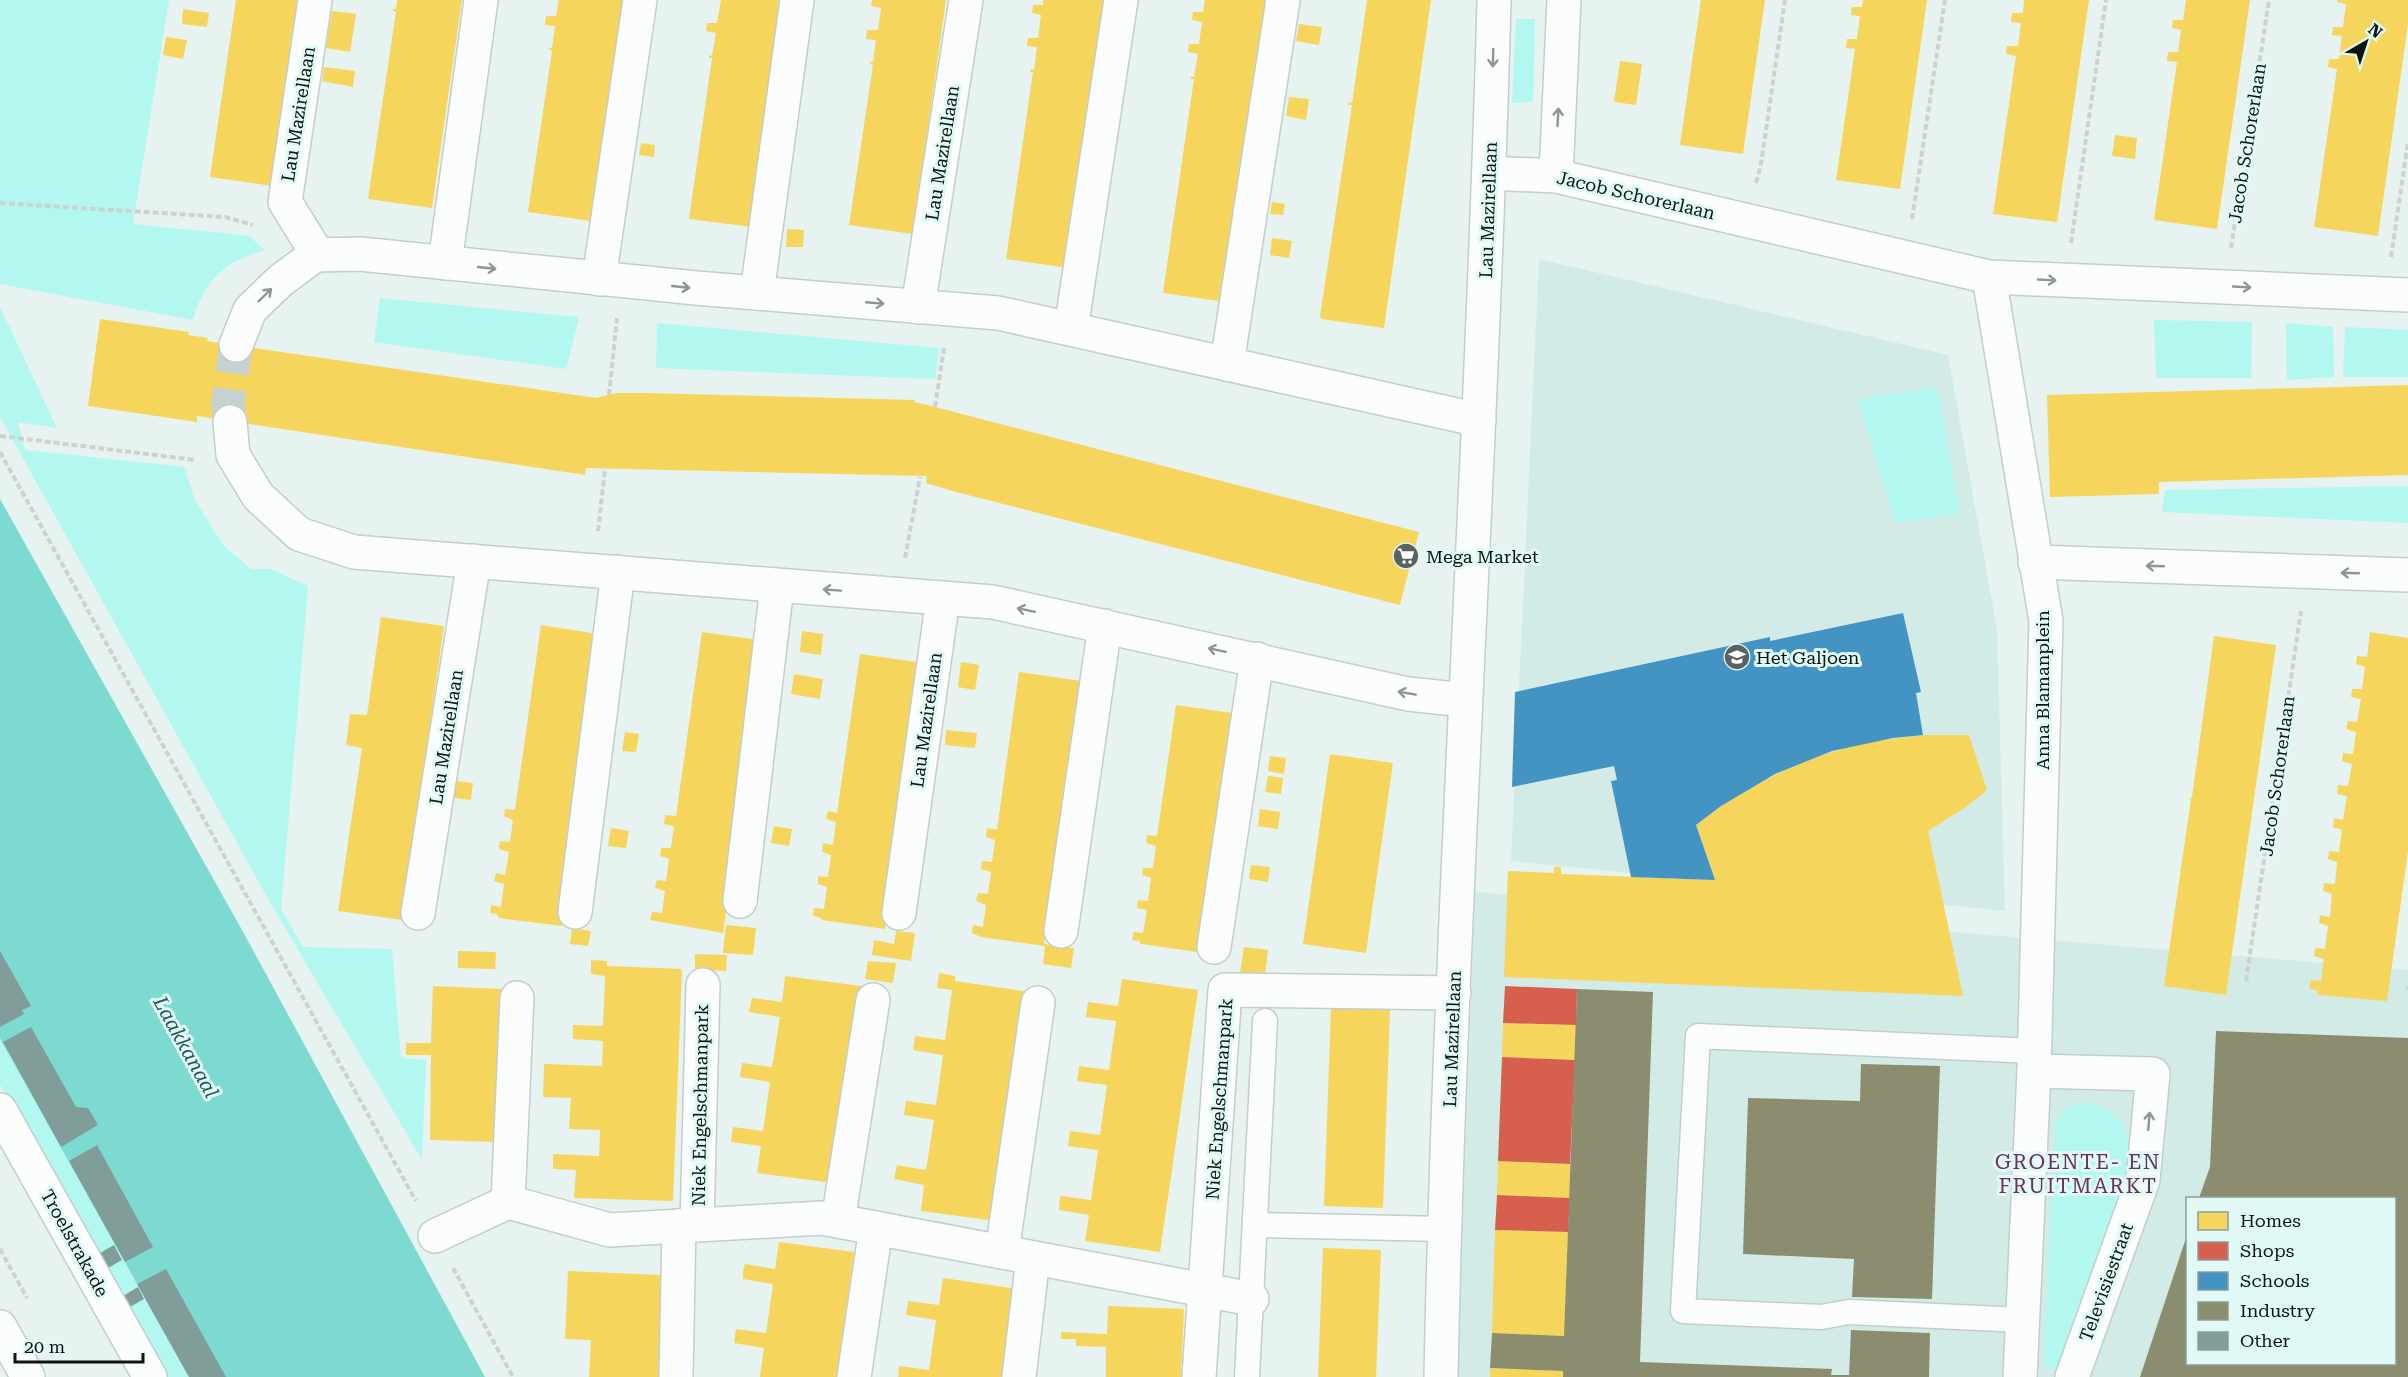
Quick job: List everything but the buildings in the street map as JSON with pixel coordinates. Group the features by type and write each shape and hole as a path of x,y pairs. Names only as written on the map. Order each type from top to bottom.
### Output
{"street":[{"name":"Lau Mazirellaan","path":"315,0 285,201 318,255"},
{"path":"445,263 481,0"},
{"path":"599,279 640,0"},
{"path":"757,293 797,0"},
{"name":"Lau Mazirellaan","path":"918,307 966,0"},
{"path":"1071,329 1121,0"},
{"path":"1227,364 1283,0"},
{"name":"Lau Mazirellaan","path":"1441,1377 1444,1229 1465,700 1490,173 1494,0"},
{"path":"1556,176 1564,0"},
{"name":"Jacob Schorerlaan","path":"1490,173 1556,176 1989,277 2399,294"},
{"path":"236,345 250,310 280,281 315,255 360,254 599,279 998,313 1479,420"},
{"name":"Anna Blamanplein","path":"1989,277 2046,621 2034,1061"},
{"path":"230,422 233,455 258,496 299,534 354,552 993,602 1408,694 1465,700"},
{"name":"Lau Mazirellaan","path":"418,913 474,561"},
{"path":"2035,562 2408,575"},
{"path":"575,912 618,572"},
{"path":"740,901 777,586"},
{"name":"Lau Mazirellaan","path":"899,913 943,598"},
{"path":"1061,931 1105,626"},
{"path":"1214,947 1257,659"},
{"name":"Niek Engelschmanpark","path":"676,1377 703,985"},
{"name":"Niek Engelschmanpark","path":"1199,1377 1225,990 1454,993"},
{"path":"435,1236 508,1202 517,998"},
{"path":"838,1221 873,1000"},
{"path":"1019,1377 1018,1255 1038,1003"},
{"path":"2020,1377 2034,1061"},
{"name":"Televisiestraat","path":"2034,1061 2153,1074 2143,1180 2072,1377"},
{"name":"Troelstrakade","path":"0,1110 150,1377"},
{"name":"Niek Engelschmanpark","path":"508,1202 610,1230 822,1218 1205,1290"},
{"path":"854,1377 876,1228"},
{"path":"1205,1290 1252,1299"},
{"path":"0,1326 28,1377"}],"lane":[{"path":"1247,1377 1265,1021"},
{"path":"2023,1320 1849,1312 1821,1317 1683,1311 1698,1036 2034,1061"},
{"path":"1255,1225 1444,1229"}],"path":[{"path":"1747,220 1761,164 1785,0"},
{"path":"1903,257 1916,200 1945,0"},
{"path":"2067,281 2072,229 2106,0"},
{"name":"Jacob Schorerlaan","path":"2226,286 2269,0"},
{"path":"2399,294 2392,243 2408,142"},
{"path":"0,203 225,217 262,228"},
{"path":"609,395 614,353"},
{"path":"935,407 941,371"},
{"path":"0,436 239,466"},
{"path":"0,452 513,1377"},
{"path":"601,509 605,469"},
{"path":"899,594 920,477"},
{"name":"Jacob Schorerlaan","path":"2246,981 2306,572"}],"shaded area":[{"path":"0,0 169,0 133,224 249,236 265,250 238,260 218,274 203,294 193,320 0,284"},
{"path":"1516,19 1535,19 1533,102 1512,103"},
{"path":"1539,259 1948,355 1997,630 2005,911 1511,861"},
{"path":"380,298 579,317 566,369 374,342"},
{"path":"0,307 57,428 18,422 25,450 184,467 195,501 224,546 251,569 271,569 308,586 281,909 303,947 392,949 401,1058 426,1060 422,1160 271,904 0,417"},
{"path":"2154,320 2252,322 2251,378 2156,378"},
{"path":"657,323 939,348 935,379 656,368"},
{"path":"2286,323 2333,327 2334,377 2287,380"},
{"path":"2345,327 2408,330 2408,377 2343,377"},
{"path":"1937,387 1960,513 1895,523 1858,399"},
{"path":"2408,486 2408,523 2162,512 2165,490"},
{"path":"1475,892 2408,970 2408,1377 1457,1377"},
{"path":"0,1038 189,1377 163,1377 0,1085"},
{"path":"2084,1102 2097,1105 2116,1116 2125,1131 2131,1165 2063,1365 2055,1369 2047,1368 2044,1360 2055,1124 2065,1108"}],"water":[{"name":"Laakkanaal","path":"0,499 242,930 485,1377 189,1377 2,1042 0,1038"}],"tunnel":[{"path":"230,422 228,402 236,345"}],"place":[{"name":"Mega Market","path":"1406,556"},
{"name":"Het Galjoen","path":"1737,657"}],"district":[{"name":"GROENTE- EN FRUITMARKT","path":"2078,1174"}]}
